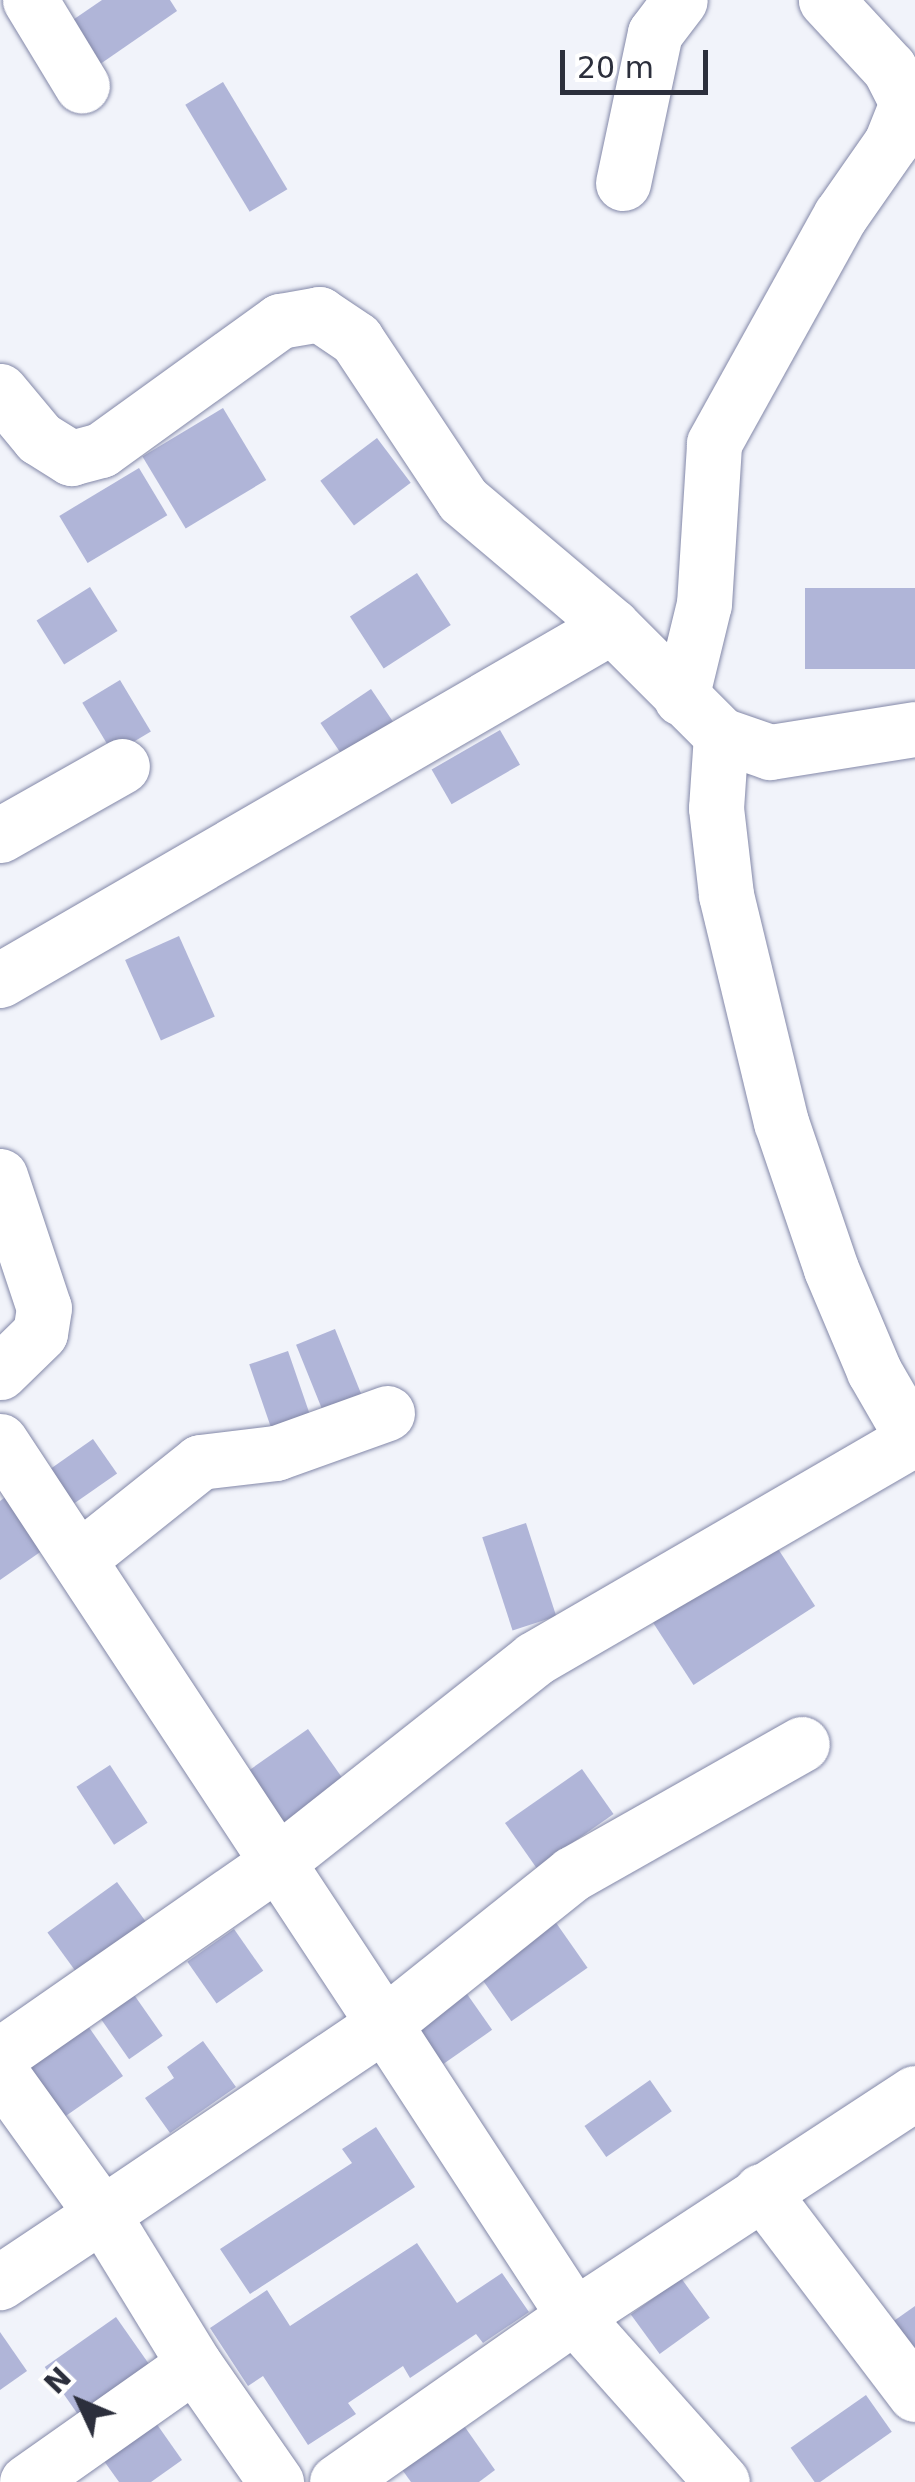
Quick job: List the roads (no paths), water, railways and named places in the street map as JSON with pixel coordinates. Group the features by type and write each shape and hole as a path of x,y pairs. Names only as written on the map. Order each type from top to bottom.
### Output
{"street":[{"path":"30,0 82,86"},
{"path":"624,183 655,33 680,0"},
{"path":"681,698 704,604 714,443 840,216 891,144 908,103 889,68 826,0"},
{"path":"0,391 39,438 71,458 101,450 280,321 319,314 356,339 463,500 612,626 721,735 770,752 915,728"},
{"path":"1,978 612,626"},
{"path":"0,2055 276,1863 579,1629 914,1441 874,1372 831,1270 781,1122 726,894 716,808 721,735"},
{"path":"0,835 122,766"},
{"path":"0,1176 44,1308 40,1333 0,1372"},
{"path":"81,1557 200,1462 276,1454 387,1413"},
{"path":"0,1441 81,1557 276,1863 574,2316 722,2482"},
{"path":"0,2282 384,2024 572,1874 802,1744"},
{"path":"0,2072 102,2214 194,2364 276,2482"},
{"path":"336,2482 574,2316 915,2093"},
{"path":"761,2191 915,2394"},
{"path":"27,2482 194,2364"}]}
